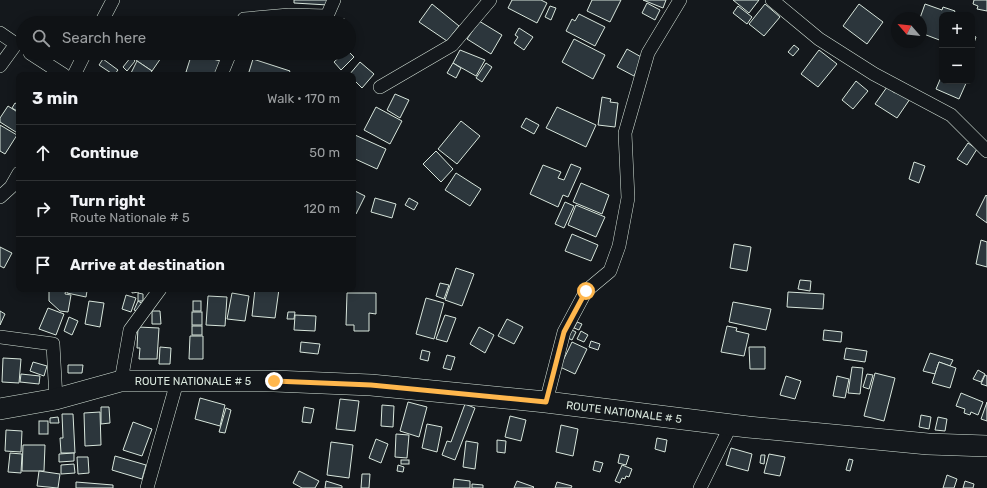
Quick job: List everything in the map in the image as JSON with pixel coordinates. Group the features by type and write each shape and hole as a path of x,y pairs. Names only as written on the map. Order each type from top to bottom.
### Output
{"main road":[{"name":"ROUTE NATIONALE # 5","path":"0,409 56,399 121,381 274,381 371,385 546,402 731,425 928,444 987,446"}],"street":[{"path":"274,16 327,16 334,0"},
{"path":"380,87 452,45 490,0"},
{"path":"546,402 564,332 586,291 610,271 615,259 628,198 625,132 648,53 680,0"},
{"path":"772,0 819,39 874,74 951,115 987,151"},
{"path":"104,16 112,1"},
{"path":"0,33 16,43"},
{"path":"0,66 16,50"},
{"path":"41,60 59,72"},
{"path":"76,72 82,60"},
{"path":"222,72 227,60"},
{"path":"0,197 11,187 16,178"},
{"path":"121,381 130,330 158,292"},
{"path":"0,337 53,344 56,399"},
{"path":"147,488 177,382"},
{"path":"700,488 731,425"}],"building":[{"path":"294,0 329,0 328,5 294,3"},
{"path":"512,0 541,0 547,3 537,23 508,8"},
{"path":"592,0 621,0 610,22 587,11"},
{"path":"643,0 666,0 663,8"},
{"path":"733,0 759,0 749,13"},
{"path":"974,0 987,0 987,11 977,9 978,6 973,4"},
{"path":"647,3 660,10 655,20 642,13"},
{"path":"432,4 459,26 447,41 419,22"},
{"path":"765,4 780,17 764,36 749,24"},
{"path":"859,4 883,22 867,44 843,26"},
{"path":"925,4 942,10 943,7 955,11 939,12 939,40 927,35 927,12 922,12"},
{"path":"550,6 556,8 551,20 545,17"},
{"path":"738,6 752,17 747,24 733,13"},
{"path":"579,14 605,27 595,46 566,31 572,19 575,21"},
{"path":"479,21 502,35 491,54 467,39"},
{"path":"519,28 533,37 524,50 514,43 518,37 515,35"},
{"path":"574,39 605,55 593,79 562,62"},
{"path":"794,45 799,49 793,56 788,52"},
{"path":"627,49 643,58 634,76 617,67"},
{"path":"460,50 485,60 476,76 453,63"},
{"path":"819,50 837,64 818,87 801,74"},
{"path":"102,60 104,60 118,70 116,72 110,72 99,65"},
{"path":"129,60 135,61 127,71 123,67"},
{"path":"136,60 160,60 152,71"},
{"path":"190,60 220,61 216,72 186,72"},
{"path":"253,60 290,71 290,72 249,72"},
{"path":"336,60 351,60 341,70 334,62"},
{"path":"137,61 152,71 151,72 132,72"},
{"path":"360,62 374,74 362,88 356,82 356,72 352,72"},
{"path":"453,63 461,68 456,78 447,73"},
{"path":"486,63 492,67 482,82 476,78"},
{"path":"856,81 868,91 853,109 842,100"},
{"path":"939,82 939,84 966,84 959,99 936,89"},
{"path":"887,87 895,93 897,90 910,99 897,118 875,104"},
{"path":"395,94 409,100 400,118 387,110"},
{"path":"602,97 611,99 610,102 618,103 615,127 598,125"},
{"path":"15,103 16,104 16,110 12,108"},
{"path":"8,106 16,111 16,132 0,122 0,118"},
{"path":"376,107 402,121 390,144 364,130"},
{"path":"557,107 596,125 586,147 546,128"},
{"path":"526,118 539,125 534,134 521,127"},
{"path":"461,121 480,136 457,164 438,149"},
{"path":"0,125 16,134 16,137 5,154 0,151"},
{"path":"356,135 386,149 377,169 356,159"},
{"path":"968,143 977,149 967,165 957,159"},
{"path":"436,151 453,169 441,182 423,164"},
{"path":"914,162 925,166 919,183 909,179"},
{"path":"571,164 581,168 568,197 563,195 558,207 530,194 543,165 561,172 558,178 564,180"},
{"path":"456,173 481,189 470,206 445,190"},
{"path":"581,183 609,195 602,214 573,202"},
{"path":"356,192 365,196 356,214"},
{"path":"986,195 987,196 987,223 976,215"},
{"path":"375,198 396,204 392,218 371,212"},
{"path":"409,198 418,203 414,210 405,205"},
{"path":"565,202 574,206 564,228 555,224"},
{"path":"576,205 605,217 596,237 568,225"},
{"path":"572,234 598,245 591,261 565,251"},
{"path":"981,240 987,242 987,267 976,264"},
{"path":"734,244 751,247 747,271 730,268"},
{"path":"0,247 12,253 4,268 0,266"},
{"path":"456,268 474,274 462,306 445,300"},
{"path":"800,280 811,281 810,291 798,289"},
{"path":"440,283 449,285 444,299 436,296"},
{"path":"49,292 65,292 65,294 71,295 68,312 60,311 49,301"},
{"path":"67,292 87,292 86,297"},
{"path":"255,292 279,292 275,318 252,316"},
{"path":"788,292 824,294 823,309 787,307"},
{"path":"138,293 143,294 143,301 138,301"},
{"path":"232,293 249,296 245,321 227,319"},
{"path":"347,293 376,293 376,314 369,313 369,331 354,331 354,325 346,325"},
{"path":"126,295 136,298 131,312 122,309"},
{"path":"208,296 227,297 225,326 206,325"},
{"path":"426,298 444,303 434,339 416,334"},
{"path":"89,301 104,303 100,327 85,324"},
{"path":"138,301 143,304 139,312 134,310"},
{"path":"193,301 201,301 201,311 193,311"},
{"path":"733,302 771,309 766,330 729,322"},
{"path":"48,308 64,314 56,335 39,329"},
{"path":"0,311 5,314 0,325"},
{"path":"152,311 160,311 161,324 152,324"},
{"path":"192,312 202,312 202,325 192,325"},
{"path":"288,312 295,312 294,319 287,319"},
{"path":"295,315 316,316 315,331 294,330"},
{"path":"445,315 456,318 447,342 436,339"},
{"path":"69,317 78,321 72,335 64,331"},
{"path":"507,319 523,327 514,344 498,336"},
{"path":"577,322 582,324 579,330 574,328"},
{"path":"192,326 202,326 202,335 192,335"},
{"path":"727,326 737,328 736,331 749,334 744,356 721,352"},
{"path":"138,327 159,328 157,359 139,359 140,348 137,348"},
{"path":"479,327 494,335 485,353 470,344"},
{"path":"572,330 576,332 572,340 568,338"},
{"path":"824,330 842,332 841,342 823,340"},
{"path":"581,331 588,335 584,342 577,339"},
{"path":"190,336 203,336 203,359 189,359"},
{"path":"591,341 600,344 598,350 589,347"},
{"path":"301,342 320,344 318,354 300,352"},
{"path":"572,342 587,349 575,374 560,367"},
{"path":"160,347 171,348 170,364 159,364"},
{"path":"749,347 765,347 765,369 750,369"},
{"path":"846,348 867,351 865,362 844,359"},
{"path":"422,350 430,352 428,361 420,359"},
{"path":"930,353 953,360 950,366 939,362 935,374 923,371"},
{"path":"447,355 455,357 451,370 443,368"},
{"path":"3,358 21,359 19,383 2,382"},
{"path":"33,362 47,366 44,376 30,371"},
{"path":"939,362 956,368 950,388 932,383"},
{"path":"68,365 83,365 82,373 68,373"},
{"path":"852,367 863,368 860,394 848,393"},
{"path":"978,370 985,374 981,382 973,379"},
{"path":"875,373 895,378 884,421 864,416"},
{"path":"21,374 40,376 39,384 20,382"},
{"path":"867,374 873,375 869,389 863,387"},
{"path":"985,375 987,376 987,386 981,384"},
{"path":"786,376 801,381 795,399 780,395"},
{"path":"837,376 849,379 845,398 833,396"},
{"path":"961,393 983,402 978,415 971,412 970,415 964,413 965,409 956,406"},
{"path":"200,398 225,405 220,426 195,419"},
{"path":"340,399 359,401 355,431 336,429"},
{"path":"408,402 427,407 419,437 400,431"},
{"path":"987,402 987,421 981,419"},
{"path":"465,404 475,408 455,460 442,455 447,441 451,442"},
{"path":"382,405 394,406 393,427 381,426"},
{"path":"101,407 109,407 110,423 101,424"},
{"path":"304,407 314,409 311,423 302,422"},
{"path":"226,408 231,410 225,433 219,432"},
{"path":"100,412 101,445 85,446 84,413"},
{"path":"62,414 73,414 75,453 61,453 60,438 63,438"},
{"path":"921,415 931,417 929,429 919,427"},
{"path":"510,416 526,420 521,441 505,437"},
{"path":"58,417 59,423 50,423 50,418"},
{"path":"938,417 947,419 945,431 935,430"},
{"path":"39,421 48,421 48,434 39,434"},
{"path":"133,422 152,429 142,456 123,450"},
{"path":"427,424 442,427 437,452 422,448"},
{"path":"561,425 578,429 573,456 556,452"},
{"path":"6,430 22,431 21,452 5,451"},
{"path":"396,434 409,435 407,458 395,457"},
{"path":"657,438 667,440 665,452 655,449"},
{"path":"376,439 388,444 381,463 369,458"},
{"path":"497,440 506,441 505,453 497,452"},
{"path":"466,441 478,443 475,469 463,467"},
{"path":"331,442 353,445 349,478 327,475"},
{"path":"23,445 45,445 44,471 22,471"},
{"path":"731,448 752,454 748,471 726,465"},
{"path":"10,453 22,454 21,473 8,472"},
{"path":"74,453 74,461 59,462 59,454"},
{"path":"620,454 629,456 626,465 618,463"},
{"path":"769,454 785,457 780,476 764,473"},
{"path":"761,455 765,455 764,464 760,463"},
{"path":"115,456 146,465 142,479 112,470"},
{"path":"77,457 88,457 89,473 78,474"},
{"path":"849,459 853,460 850,471 846,470"},
{"path":"401,460 409,460 409,464 401,464"},
{"path":"595,461 603,463 600,472 593,470"},
{"path":"74,464 75,473 61,474 61,465"},
{"path":"398,465 404,467 403,472 397,471"},
{"path":"622,465 632,469 629,477 626,476 625,479 622,478 620,483 615,481"},
{"path":"39,471 60,474 58,488 37,486"},
{"path":"299,471 319,481 315,488 302,488 293,483"},
{"path":"362,474 370,474 369,488 361,488"},
{"path":"947,475 957,479 954,488 943,488"},
{"path":"454,479 470,481 470,488 453,488"},
{"path":"326,481 342,486 342,488 325,488"},
{"path":"517,481 534,487 514,488"},
{"path":"965,481 974,484 973,488 963,488"},
{"path":"76,482 113,485 113,488 76,488"},
{"path":"557,482 572,486 571,488 555,488"},
{"path":"472,484 483,485 483,488 472,488"}],"route":[{"path":"274,381 371,385 546,402 564,332 586,291"}]}
